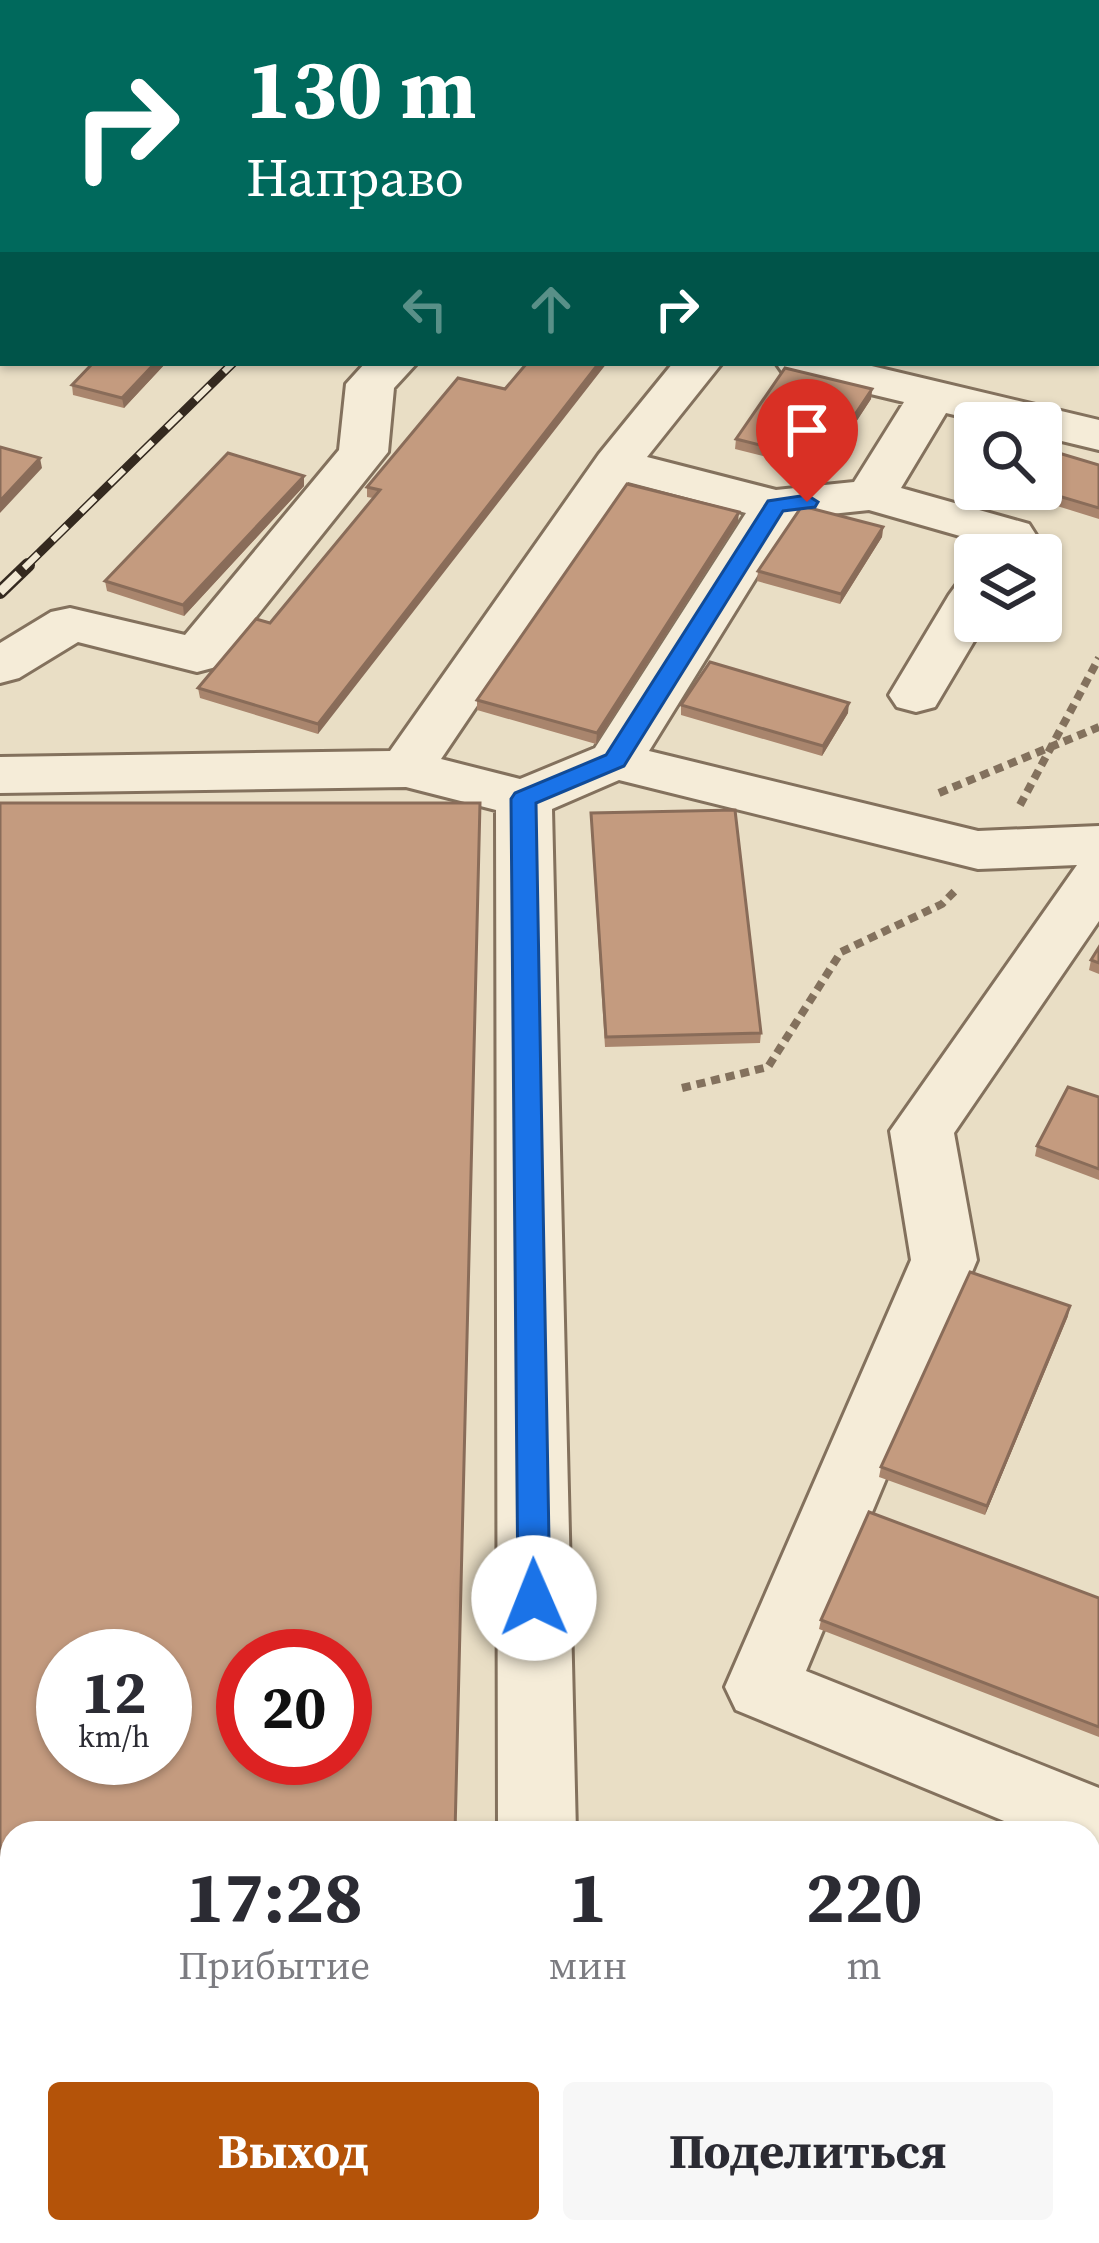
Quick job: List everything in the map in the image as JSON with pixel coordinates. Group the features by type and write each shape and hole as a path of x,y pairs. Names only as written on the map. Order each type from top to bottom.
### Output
{"lane":[{"path":"0,666 70,624 196,655 363,452 370,384 390,366"},
{"path":"406,769 616,464 696,366"},
{"path":"812,366 1099,435"},
{"path":"871,495 933,395"},
{"path":"616,464 776,505 871,495 1008,534"},
{"path":"0,775 406,769 524,799 615,760 776,505"},
{"path":"916,694 954,630"},
{"path":"615,760 978,850 1099,845"},
{"path":"524,799 537,1821"},
{"path":"1092,1821 762,1687 944,1261 922,1131 1099,877"}],"path":[{"path":"682,1088 768,1067 841,952 942,904 997,849 1099,658"},
{"path":"868,823 1099,728"}],"building":[{"path":"90,366 152,366 122,398 72,385"},
{"path":"524,366 597,366 318,724 198,688 256,619 270,623 380,490 367,487 458,378 505,389"},
{"path":"785,368 872,389 824,461 736,439"},
{"path":"0,447 40,458 0,501"},
{"path":"228,453 304,476 183,605 105,581"},
{"path":"1062,454 1099,465 1099,508 1062,497"},
{"path":"627,484 739,512 597,733 477,700"},
{"path":"802,506 883,527 841,594 758,571"},
{"path":"710,662 849,703 823,746 681,705"},
{"path":"0,803 480,803 455,1821 0,1821"},
{"path":"735,810 761,1033 606,1037 591,813"},
{"path":"1068,1087 1099,1097 1099,1169 1037,1146"},
{"path":"970,1272 1070,1306 987,1506 881,1467"},
{"path":"869,1512 1099,1598 1099,1727 821,1620"}],"railway":[{"path":"24,568 230,366"},
{"path":"0,592 28,565"}],"route":[{"path":"534,1598 524,799 615,760 776,505 807,502"}]}
